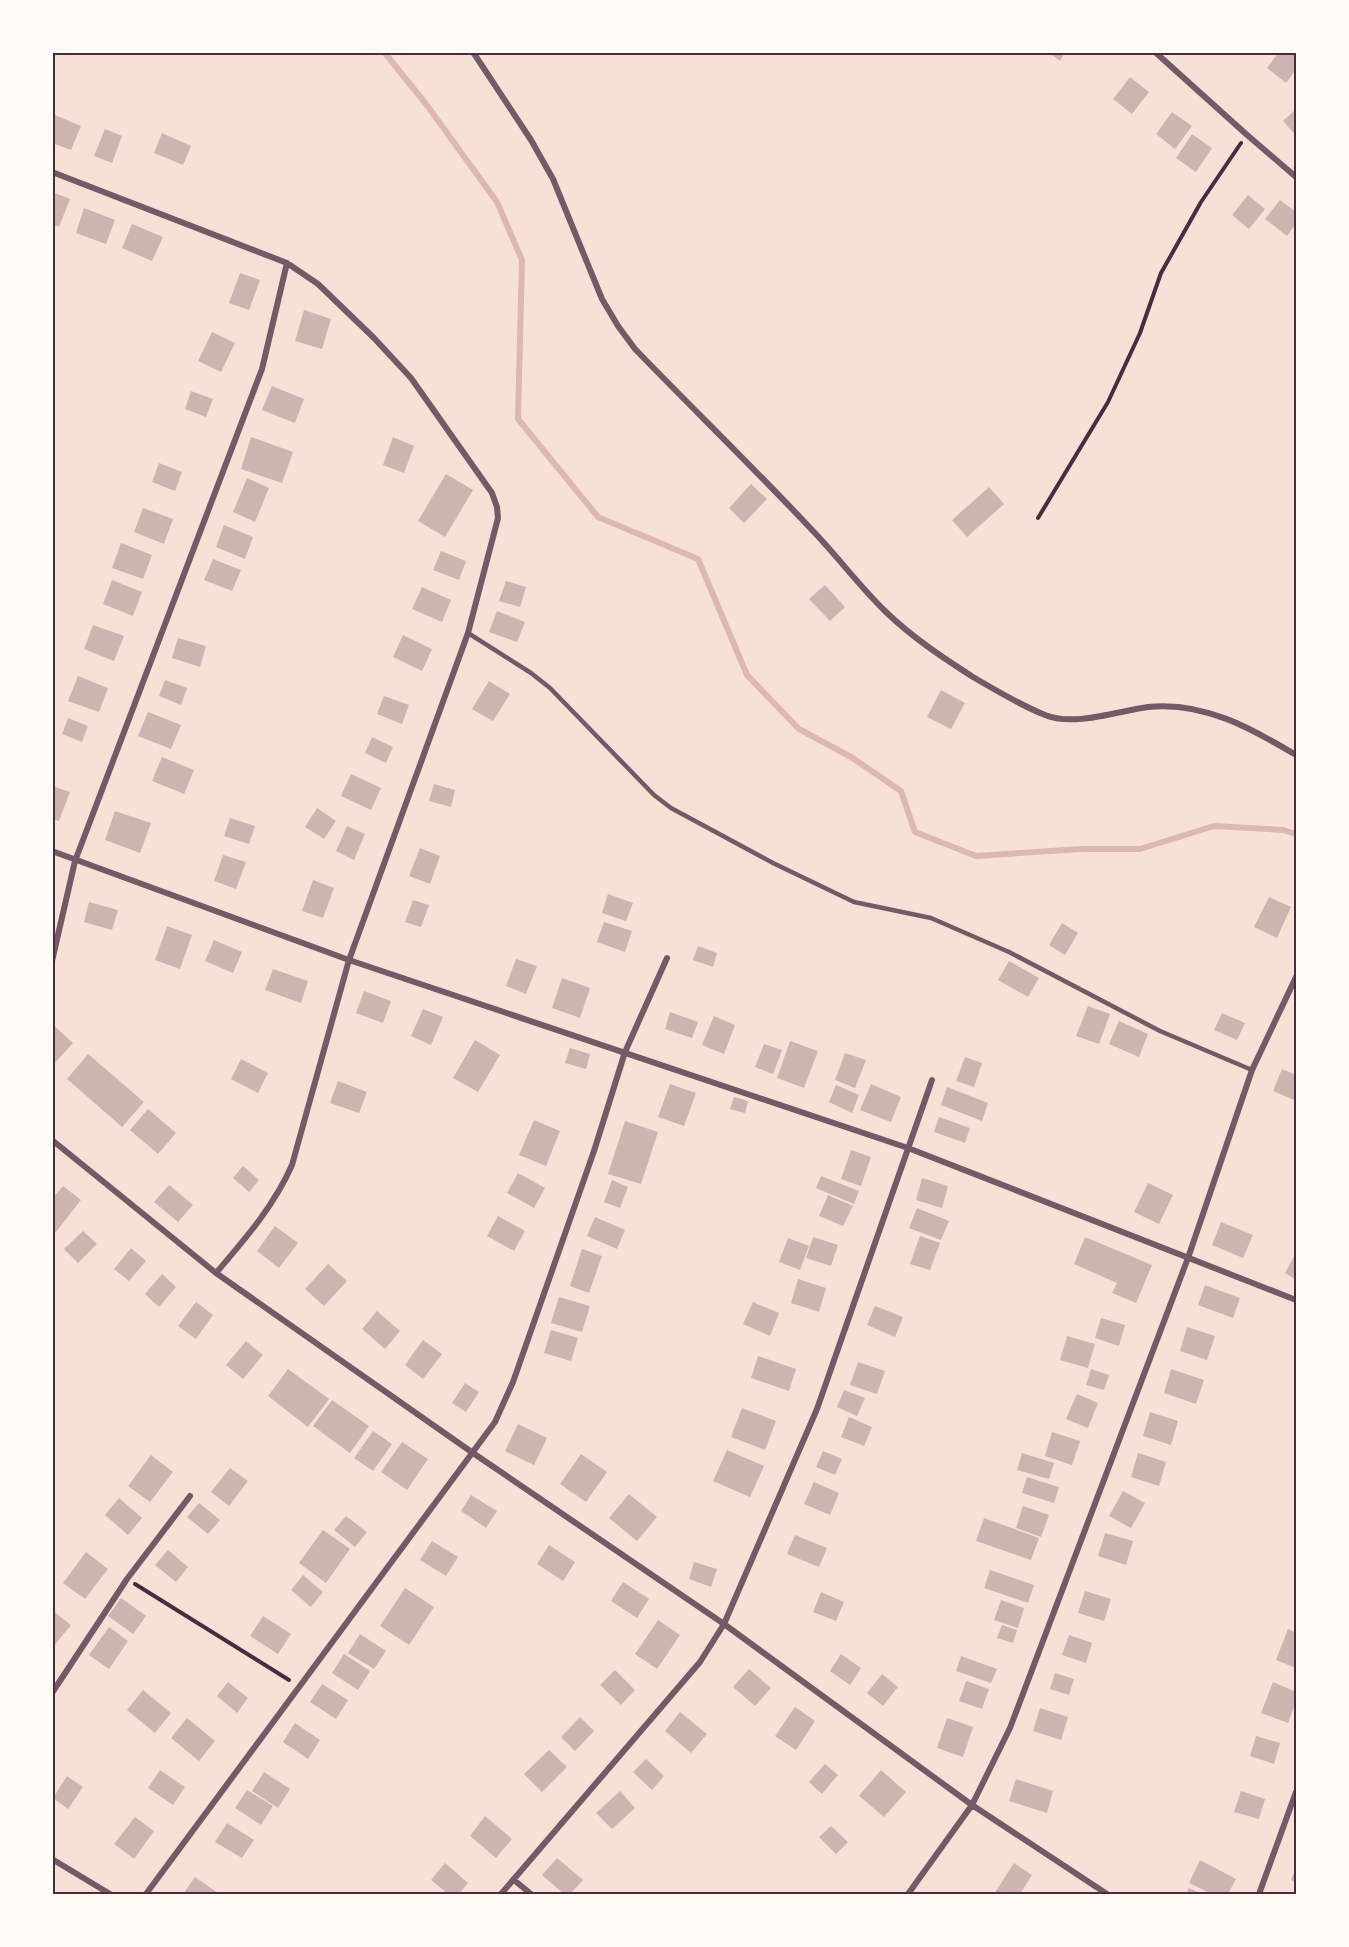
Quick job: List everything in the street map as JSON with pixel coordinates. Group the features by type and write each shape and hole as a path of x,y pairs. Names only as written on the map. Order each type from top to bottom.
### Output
{"street":[{"path":"473,52 531,140 553,179 602,299 629,341 813,531 903,628 928,648 1009,699 1048,716 1068,720 1149,707 1172,706 1202,710 1267,737 1296,755"},
{"path":"1155,52 1246,134 1296,175"},
{"path":"52,172 287,263 318,284 374,338 411,378 492,493 497,507 498,518 468,633 349,960 292,1164 283,1186 266,1213 216,1273"},
{"path":"52,961 75,861 262,369 287,263"},
{"path":"52,851 349,960 908,1148 1296,1300"},
{"path":"146,1894 495,1422 513,1382 594,1151 625,1052 667,958"},
{"path":"908,1894 972,1805 1010,1728 1188,1258 1252,1070 1296,977"},
{"path":"501,1894 700,1662 724,1624 817,1409 932,1080"},
{"path":"52,1140 216,1273 472,1454 724,1624 972,1805 1107,1894"},
{"path":"52,1693 127,1578 190,1496"},
{"path":"1259,1894 1296,1792"},
{"path":"52,1859 110,1894"},
{"path":"514,1880 531,1894"}],"lane":[{"path":"468,633 531,673 556,694 639,780 671,808 773,863 854,902 931,918 1009,952 1160,1031 1252,1070"}],"path":[{"path":"1038,518 1108,402 1140,333 1161,273 1201,202 1246,134"},
{"path":"127,1578 299,1687"}],"building":[{"path":"1048,52 1065,52 1060,61"},
{"path":"1279,52 1293,52 1296,55 1296,70 1286,83 1267,68"},
{"path":"1130,77 1149,92 1132,114 1113,99"},
{"path":"1296,109 1296,136 1283,121"},
{"path":"1172,112 1192,126 1175,149 1156,134"},
{"path":"55,115 81,126 71,150 52,143 52,121"},
{"path":"105,129 122,136 112,163 94,156"},
{"path":"162,133 191,146 183,165 154,153"},
{"path":"1192,134 1212,148 1196,172 1176,158"},
{"path":"52,192 70,199 59,227 52,224"},
{"path":"1248,195 1265,209 1249,229 1232,215"},
{"path":"1280,200 1296,212 1296,223 1287,236 1265,219"},
{"path":"84,208 115,220 106,244 76,233"},
{"path":"132,224 163,237 152,261 122,248"},
{"path":"240,273 260,280 249,310 229,303"},
{"path":"304,310 331,319 322,349 295,341"},
{"path":"212,332 235,343 221,372 198,361"},
{"path":"272,386 304,399 295,423 262,410"},
{"path":"191,391 213,399 206,417 185,409"},
{"path":"251,437 293,452 282,483 241,469"},
{"path":"393,437 414,446 404,473 383,465"},
{"path":"159,463 182,472 175,491 152,482"},
{"path":"446,474 473,490 445,537 418,521"},
{"path":"247,478 269,488 255,522 233,512"},
{"path":"751,484 767,499 744,523 729,508"},
{"path":"989,487 1004,504 967,537 952,520"},
{"path":"143,508 173,519 164,544 134,532"},
{"path":"224,525 253,537 245,559 216,547"},
{"path":"121,543 152,555 143,579 112,568"},
{"path":"441,551 466,561 459,580 433,570"},
{"path":"213,559 241,570 232,591 204,580"},
{"path":"112,580 142,592 133,616 103,604"},
{"path":"506,581 526,587 520,607 499,601"},
{"path":"825,585 845,607 830,621 809,599"},
{"path":"422,587 451,600 442,622 412,609"},
{"path":"497,611 525,622 517,642 489,632"},
{"path":"93,625 124,636 114,661 84,649"},
{"path":"403,635 432,649 422,671 393,657"},
{"path":"178,638 206,646 200,667 172,658"},
{"path":"78,676 108,688 99,712 68,701"},
{"path":"165,680 187,688 181,705 159,696"},
{"path":"489,681 510,694 493,721 472,709"},
{"path":"941,690 965,703 951,729 927,717"},
{"path":"384,696 409,705 402,724 377,714"},
{"path":"148,712 181,725 171,749 138,736"},
{"path":"68,718 88,726 82,742 62,734"},
{"path":"372,737 393,747 386,763 365,753"},
{"path":"162,757 194,770 184,794 152,781"},
{"path":"351,774 381,788 371,810 341,796"},
{"path":"434,784 455,790 451,807 429,801"},
{"path":"52,786 70,792 59,821 52,819"},
{"path":"317,808 336,821 324,839 305,827"},
{"path":"115,811 151,823 140,853 105,840"},
{"path":"230,818 255,826 249,844 224,836"},
{"path":"347,826 365,834 354,860 336,851"},
{"path":"420,848 440,856 430,884 409,876"},
{"path":"223,855 246,862 236,889 214,881"},
{"path":"313,880 334,888 323,918 302,911"},
{"path":"608,894 633,903 626,921 602,913"},
{"path":"1269,897 1291,907 1277,938 1254,927"},
{"path":"413,900 429,905 421,927 405,922"},
{"path":"89,902 118,910 112,930 84,922"},
{"path":"604,922 632,931 625,952 597,942"},
{"path":"1062,923 1078,933 1065,955 1049,945"},
{"path":"167,926 192,935 180,969 155,960"},
{"path":"214,940 242,952 233,973 205,961"},
{"path":"698,946 717,953 713,967 693,960"},
{"path":"516,959 537,966 526,994 506,986"},
{"path":"1009,961 1039,978 1028,997 998,980"},
{"path":"273,969 308,981 301,1003 265,990"},
{"path":"562,978 590,988 580,1018 552,1008"},
{"path":"364,991 391,1001 383,1023 356,1013"},
{"path":"1088,1006 1110,1014 1099,1044 1076,1036"},
{"path":"423,1009 443,1017 431,1045 411,1036"},
{"path":"670,1012 698,1022 692,1038 665,1029"},
{"path":"1222,1013 1245,1023 1237,1040 1214,1030"},
{"path":"714,1016 735,1025 724,1054 702,1045"},
{"path":"1119,1021 1148,1034 1139,1057 1109,1044"},
{"path":"52,1024 73,1043 52,1066"},
{"path":"475,1040 500,1055 478,1092 453,1078"},
{"path":"790,1041 818,1051 804,1088 777,1078"},
{"path":"764,1044 782,1050 773,1074 755,1067"},
{"path":"570,1048 590,1054 586,1069 565,1063"},
{"path":"845,1053 866,1060 855,1088 835,1080"},
{"path":"88,1054 144,1102 122,1127 67,1079"},
{"path":"965,1057 982,1063 974,1087 956,1081"},
{"path":"241,1059 268,1073 258,1093 231,1079"},
{"path":"1282,1069 1296,1075 1296,1101 1273,1091"},
{"path":"338,1081 367,1092 359,1113 330,1103"},
{"path":"670,1084 696,1093 684,1126 658,1117"},
{"path":"871,1084 901,1097 891,1122 860,1110"},
{"path":"836,1085 859,1095 852,1113 829,1102"},
{"path":"947,1087 988,1103 982,1121 941,1105"},
{"path":"734,1097 748,1101 745,1113 730,1109"},
{"path":"148,1109 176,1133 158,1154 130,1130"},
{"path":"939,1117 970,1128 965,1143 934,1132"},
{"path":"534,1120 560,1131 546,1166 519,1155"},
{"path":"625,1121 658,1132 641,1184 608,1174"},
{"path":"851,1150 871,1157 861,1186 841,1179"},
{"path":"243,1166 259,1180 249,1192 233,1178"},
{"path":"518,1173 545,1188 534,1208 507,1193"},
{"path":"821,1176 859,1191 854,1204 816,1188"},
{"path":"922,1178 948,1186 942,1208 916,1200"},
{"path":"612,1180 628,1187 620,1208 604,1202"},
{"path":"1148,1183 1173,1195 1159,1224 1134,1212"},
{"path":"169,1185 193,1205 178,1222 154,1202"},
{"path":"63,1186 81,1200 55,1233 52,1232 52,1199"},
{"path":"828,1195 853,1206 843,1226 819,1216"},
{"path":"917,1208 949,1221 941,1240 909,1228"},
{"path":"498,1216 525,1231 514,1251 487,1236"},
{"path":"595,1217 625,1230 617,1249 587,1236"},
{"path":"1221,1222 1253,1235 1243,1258 1212,1245"},
{"path":"275,1226 298,1243 279,1268 257,1251"},
{"path":"83,1231 97,1244 78,1263 64,1249"},
{"path":"920,1236 940,1243 930,1270 910,1264"},
{"path":"813,1237 838,1245 831,1266 806,1258"},
{"path":"1085,1237 1152,1265 1136,1303 1112,1293 1117,1283 1074,1264"},
{"path":"788,1238 809,1246 800,1270 779,1262"},
{"path":"131,1248 146,1261 129,1281 114,1269"},
{"path":"582,1249 602,1256 589,1293 570,1286"},
{"path":"1296,1253 1296,1280 1285,1273"},
{"path":"328,1264 347,1281 324,1306 305,1289"},
{"path":"162,1274 176,1287 159,1307 145,1294"},
{"path":"798,1279 826,1288 819,1312 791,1303"},
{"path":"1205,1285 1240,1298 1233,1318 1198,1305"},
{"path":"559,1297 590,1306 582,1332 551,1323"},
{"path":"196,1302 213,1315 196,1339 178,1326"},
{"path":"753,1302 779,1313 770,1336 743,1324"},
{"path":"875,1306 903,1317 895,1337 867,1325"},
{"path":"377,1311 400,1331 385,1349 362,1329"},
{"path":"1101,1318 1125,1325 1119,1346 1095,1338"},
{"path":"1187,1327 1215,1336 1207,1360 1180,1351"},
{"path":"551,1330 578,1338 571,1361 544,1353"},
{"path":"1067,1336 1095,1344 1088,1368 1060,1360"},
{"path":"423,1340 442,1354 423,1379 405,1365"},
{"path":"246,1341 263,1355 243,1379 226,1365"},
{"path":"758,1356 796,1369 789,1391 751,1378"},
{"path":"858,1362 885,1371 877,1394 850,1385"},
{"path":"288,1369 329,1399 308,1427 268,1396"},
{"path":"1091,1369 1109,1375 1104,1390 1086,1385"},
{"path":"1171,1369 1204,1380 1196,1404 1164,1393"},
{"path":"465,1383 479,1392 466,1412 452,1403"},
{"path":"844,1390 865,1398 857,1416 837,1407"},
{"path":"1077,1394 1098,1403 1088,1428 1066,1419"},
{"path":"332,1400 369,1426 350,1453 313,1426"},
{"path":"742,1408 776,1421 765,1450 731,1437"},
{"path":"1150,1412 1178,1421 1171,1445 1143,1436"},
{"path":"849,1417 872,1427 864,1446 841,1437"},
{"path":"518,1424 547,1438 534,1465 505,1451"},
{"path":"373,1431 392,1444 373,1471 354,1458"},
{"path":"1052,1432 1080,1441 1072,1465 1045,1456"},
{"path":"402,1442 428,1459 407,1490 381,1472"},
{"path":"727,1450 764,1466 750,1497 713,1481"},
{"path":"823,1451 842,1459 835,1475 816,1467"},
{"path":"1022,1453 1054,1463 1049,1479 1017,1470"},
{"path":"1138,1453 1166,1462 1159,1486 1131,1477"},
{"path":"581,1454 607,1472 586,1502 560,1484"},
{"path":"151,1455 173,1472 150,1502 128,1486"},
{"path":"230,1468 248,1481 229,1506 211,1492"},
{"path":"1027,1477 1059,1487 1054,1503 1022,1493"},
{"path":"814,1482 839,1493 830,1515 804,1504"},
{"path":"1123,1491 1145,1503 1131,1528 1109,1516"},
{"path":"629,1494 657,1517 637,1541 609,1518"},
{"path":"471,1495 497,1511 486,1528 461,1511"},
{"path":"119,1498 142,1518 128,1535 105,1515"},
{"path":"199,1503 220,1520 208,1534 187,1517"},
{"path":"1023,1506 1049,1515 1041,1537 1016,1528"},
{"path":"346,1516 367,1532 355,1547 334,1530"},
{"path":"984,1518 1039,1538 1031,1560 976,1541"},
{"path":"323,1530 350,1549 326,1583 299,1563"},
{"path":"1105,1533 1133,1541 1126,1565 1098,1556"},
{"path":"795,1535 827,1548 819,1567 787,1554"},
{"path":"432,1541 458,1557 446,1576 420,1560"},
{"path":"549,1545 575,1562 563,1581 537,1564"},
{"path":"168,1550 188,1567 176,1582 155,1565"},
{"path":"86,1552 108,1569 85,1599 63,1583"},
{"path":"694,1562 717,1569 711,1587 689,1579"},
{"path":"990,1570 1034,1585 1028,1603 984,1588"},
{"path":"303,1575 323,1592 311,1607 291,1590"},
{"path":"623,1582 649,1599 637,1618 611,1601"},
{"path":"405,1588 434,1607 409,1645 380,1626"},
{"path":"1085,1591 1111,1599 1104,1621 1078,1613"},
{"path":"821,1592 844,1602 836,1621 813,1612"},
{"path":"121,1598 146,1616 133,1634 108,1616"},
{"path":"1001,1600 1024,1608 1018,1628 994,1620"},
{"path":"52,1610 71,1625 52,1648"},
{"path":"263,1616 291,1634 278,1654 250,1636"},
{"path":"658,1620 680,1635 657,1669 635,1654"},
{"path":"1002,1625 1017,1630 1013,1643 997,1638"},
{"path":"109,1627 128,1641 109,1669 89,1655"},
{"path":"1288,1629 1296,1633 1296,1668 1276,1660"},
{"path":"360,1634 386,1651 374,1669 348,1653"},
{"path":"1069,1635 1092,1643 1086,1663 1062,1655"},
{"path":"344,1654 370,1671 358,1690 332,1673"},
{"path":"841,1654 861,1668 850,1685 830,1671"},
{"path":"961,1656 997,1669 991,1683 956,1671"},
{"path":"749,1669 771,1688 755,1706 733,1687"},
{"path":"615,1670 635,1690 621,1705 600,1685"},
{"path":"1055,1673 1074,1679 1069,1695 1050,1689"},
{"path":"882,1674 898,1687 883,1706 867,1693"},
{"path":"966,1681 989,1689 982,1709 959,1701"},
{"path":"228,1682 248,1698 237,1713 217,1696"},
{"path":"1273,1682 1296,1692 1296,1701 1288,1723 1261,1713"},
{"path":"322,1684 348,1700 336,1719 310,1702"},
{"path":"143,1690 171,1713 155,1733 127,1710"},
{"path":"795,1707 815,1721 796,1750 775,1736"},
{"path":"1040,1708 1068,1717 1061,1740 1033,1731"},
{"path":"680,1712 707,1734 691,1753 665,1731"},
{"path":"580,1717 594,1731 575,1751 561,1737"},
{"path":"187,1718 215,1741 199,1761 171,1738"},
{"path":"947,1718 973,1727 963,1757 937,1748"},
{"path":"295,1723 320,1740 308,1759 283,1742"},
{"path":"1256,1736 1280,1743 1274,1764 1250,1756"},
{"path":"549,1750 567,1767 542,1792 524,1774"},
{"path":"646,1759 664,1776 652,1790 633,1772"},
{"path":"825,1764 838,1775 822,1794 809,1782"},
{"path":"160,1770 185,1787 173,1805 148,1788"},
{"path":"881,1770 906,1792 884,1817 859,1796"},
{"path":"264,1772 290,1789 278,1808 252,1791"},
{"path":"67,1776 83,1787 68,1809 53,1798"},
{"path":"1016,1779 1053,1791 1047,1813 1009,1801"},
{"path":"247,1790 273,1806 261,1825 235,1808"},
{"path":"620,1791 635,1808 612,1829 596,1813"},
{"path":"1241,1791 1265,1799 1259,1819 1234,1812"},
{"path":"485,1816 512,1839 496,1858 470,1836"},
{"path":"135,1817 154,1831 134,1859 114,1844"},
{"path":"227,1823 254,1840 242,1858 215,1842"},
{"path":"831,1826 848,1842 836,1854 819,1837"},
{"path":"557,1858 583,1880 570,1894 564,1894 542,1875"},
{"path":"1200,1860 1236,1879 1228,1894 1212,1894 1189,1883"},
{"path":"445,1863 468,1883 459,1894 448,1894 431,1880"},
{"path":"1014,1863 1032,1875 1020,1894 994,1894"},
{"path":"1296,1867 1296,1882 1291,1880"},
{"path":"195,1877 218,1893 183,1894"},
{"path":"1189,1888 1202,1894 1186,1894"}],"waterway":[{"path":"384,52 426,104 497,202 522,260 518,419 598,517 698,559 747,675 799,729 851,757 901,791 915,832 976,856 1081,849 1140,849 1214,826 1283,830 1296,834"}]}
